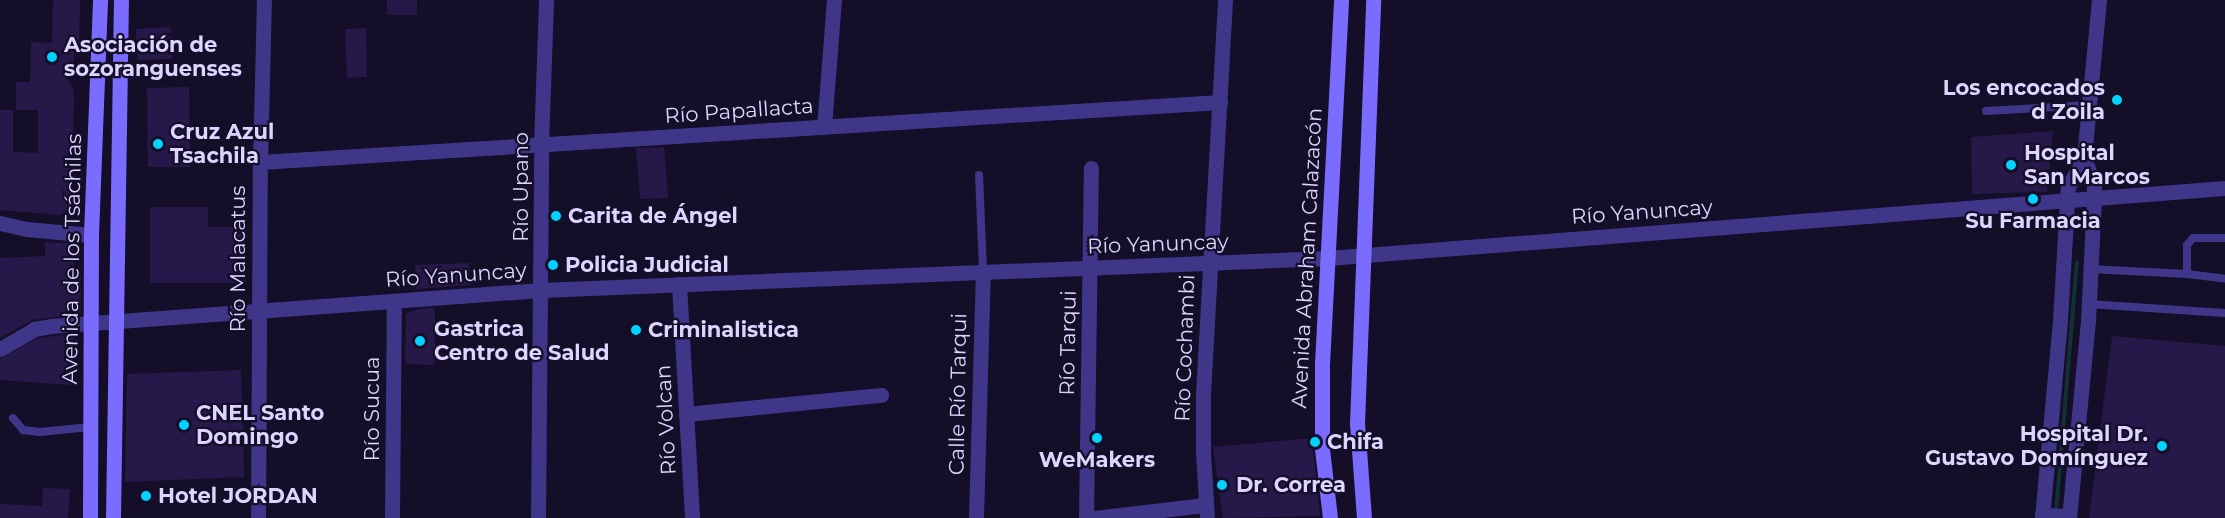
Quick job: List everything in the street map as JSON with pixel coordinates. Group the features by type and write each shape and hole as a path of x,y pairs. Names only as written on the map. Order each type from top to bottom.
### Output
{"main road":[{"name":"Avenida de los Tsáchilas","path":"90,518 91,235 100,0"},
{"path":"113,518 121,0"},
{"name":"Avenida Abraham Calazacón","path":"1330,518 1321,414 1341,0"},
{"path":"1364,518 1358,423 1362,255 1373,0"}],"street":[{"name":"Río Malacatus","path":"258,518 260,162 264,0"},
{"name":"Río Upano","path":"538,518 541,145 546,0"},
{"path":"824,127 834,0"},
{"name":"Río Cochambi","path":"1205,512 1203,394 1225,0"},
{"path":"2084,158 2094,185 2094,198 2088,321 2069,517 2042,517 2060,320 2068,187 2084,158 2099,0"},
{"name":"Río Papallacta","path":"260,162 1221,102"},
{"name":"Río Tarqui","path":"1086,518 1091,168"},
{"name":"Río Yanuncay","path":"0,349 34,329 541,290 1327,258 2225,188"},
{"path":"0,223 27,229 91,235"},
{"name":"Calle Río Tarqui","path":"976,518 982,272"},
{"name":"Río Volcan","path":"679,284 692,518"},
{"name":"Río Sucua","path":"392,518 394,301"},
{"path":"2060,320 2088,321"},
{"path":"686,414 880,395"},
{"path":"1094,518 1205,512"}],"lane":[{"path":"1986,111 2089,105"},
{"path":"979,175 982,272"},
{"path":"2187,274 2187,245 2193,238 2201,236 2225,238"},
{"path":"2090,269 2187,274 2225,279"},
{"path":"2088,304 2225,313"},
{"path":"13,418 23,430 40,432 90,427"}],"green space":[{"path":"2075,261 2079,261 2058,513 2054,513"}],"building":[{"path":"53,0 80,0 79,44 74,44 74,71 63,71 74,91 72,208 60,215 0,210 0,110 13,110 13,152 38,153 38,110 16,110 16,82 30,82 31,42 52,43"},
{"path":"387,0 417,0 417,15 387,15"},
{"path":"171,27 172,59 137,60 136,29"},
{"path":"366,28 367,77 347,78 345,29"},
{"path":"189,87 190,167 148,167 147,88"},
{"name":"Hospital San Marcos","path":"2053,131 2047,192 1972,194 1971,137"},
{"path":"664,147 668,198 640,199 636,148"},
{"path":"150,207 208,207 208,227 246,227 246,283 150,283"},
{"path":"45,242 68,243 73,249 74,270 81,270 81,314 32,320 0,338 0,258 45,256"},
{"path":"469,263 470,285 416,289 415,265"},
{"name":"Gastrica Centro de Salud","path":"435,308 435,365 405,364 406,314 417,309"},
{"path":"74,334 71,385 0,380 0,359 37,338"},
{"name":"Hospital Dr. Gustavo Domínguez","path":"2112,336 2225,346 2225,518 2089,518"},
{"name":"CNEL Santo Domingo","path":"241,370 244,477 125,482 127,374"},
{"path":"1312,438 1320,516 1223,518 1213,447"},
{"path":"43,488 70,489 68,518 0,518 0,504 42,506"}],"place":[{"name":"Asociación de sozoranguenses","path":"52,57"},
{"name":"Los encocados d Zoila","path":"2117,100"},
{"name":"Cruz Azul Tsachila","path":"158,144"},
{"name":"Hospital San Marcos","path":"2011,165"},
{"name":"Su Farmacia","path":"2033,199"},
{"name":"Carita de Ángel","path":"556,216"},
{"name":"Policia Judicial","path":"553,265"},
{"name":"Criminalistica","path":"636,330"},
{"name":"Gastrica Centro de Salud","path":"420,341"},
{"name":"CNEL Santo Domingo","path":"184,425"},
{"name":"WeMakers","path":"1097,438"},
{"name":"Chifa","path":"1315,442"},
{"name":"Hospital Dr. Gustavo Domínguez","path":"2162,446"},
{"name":"Dr. Correa","path":"1222,485"},
{"name":"Hotel JORDAN","path":"146,496"}]}
